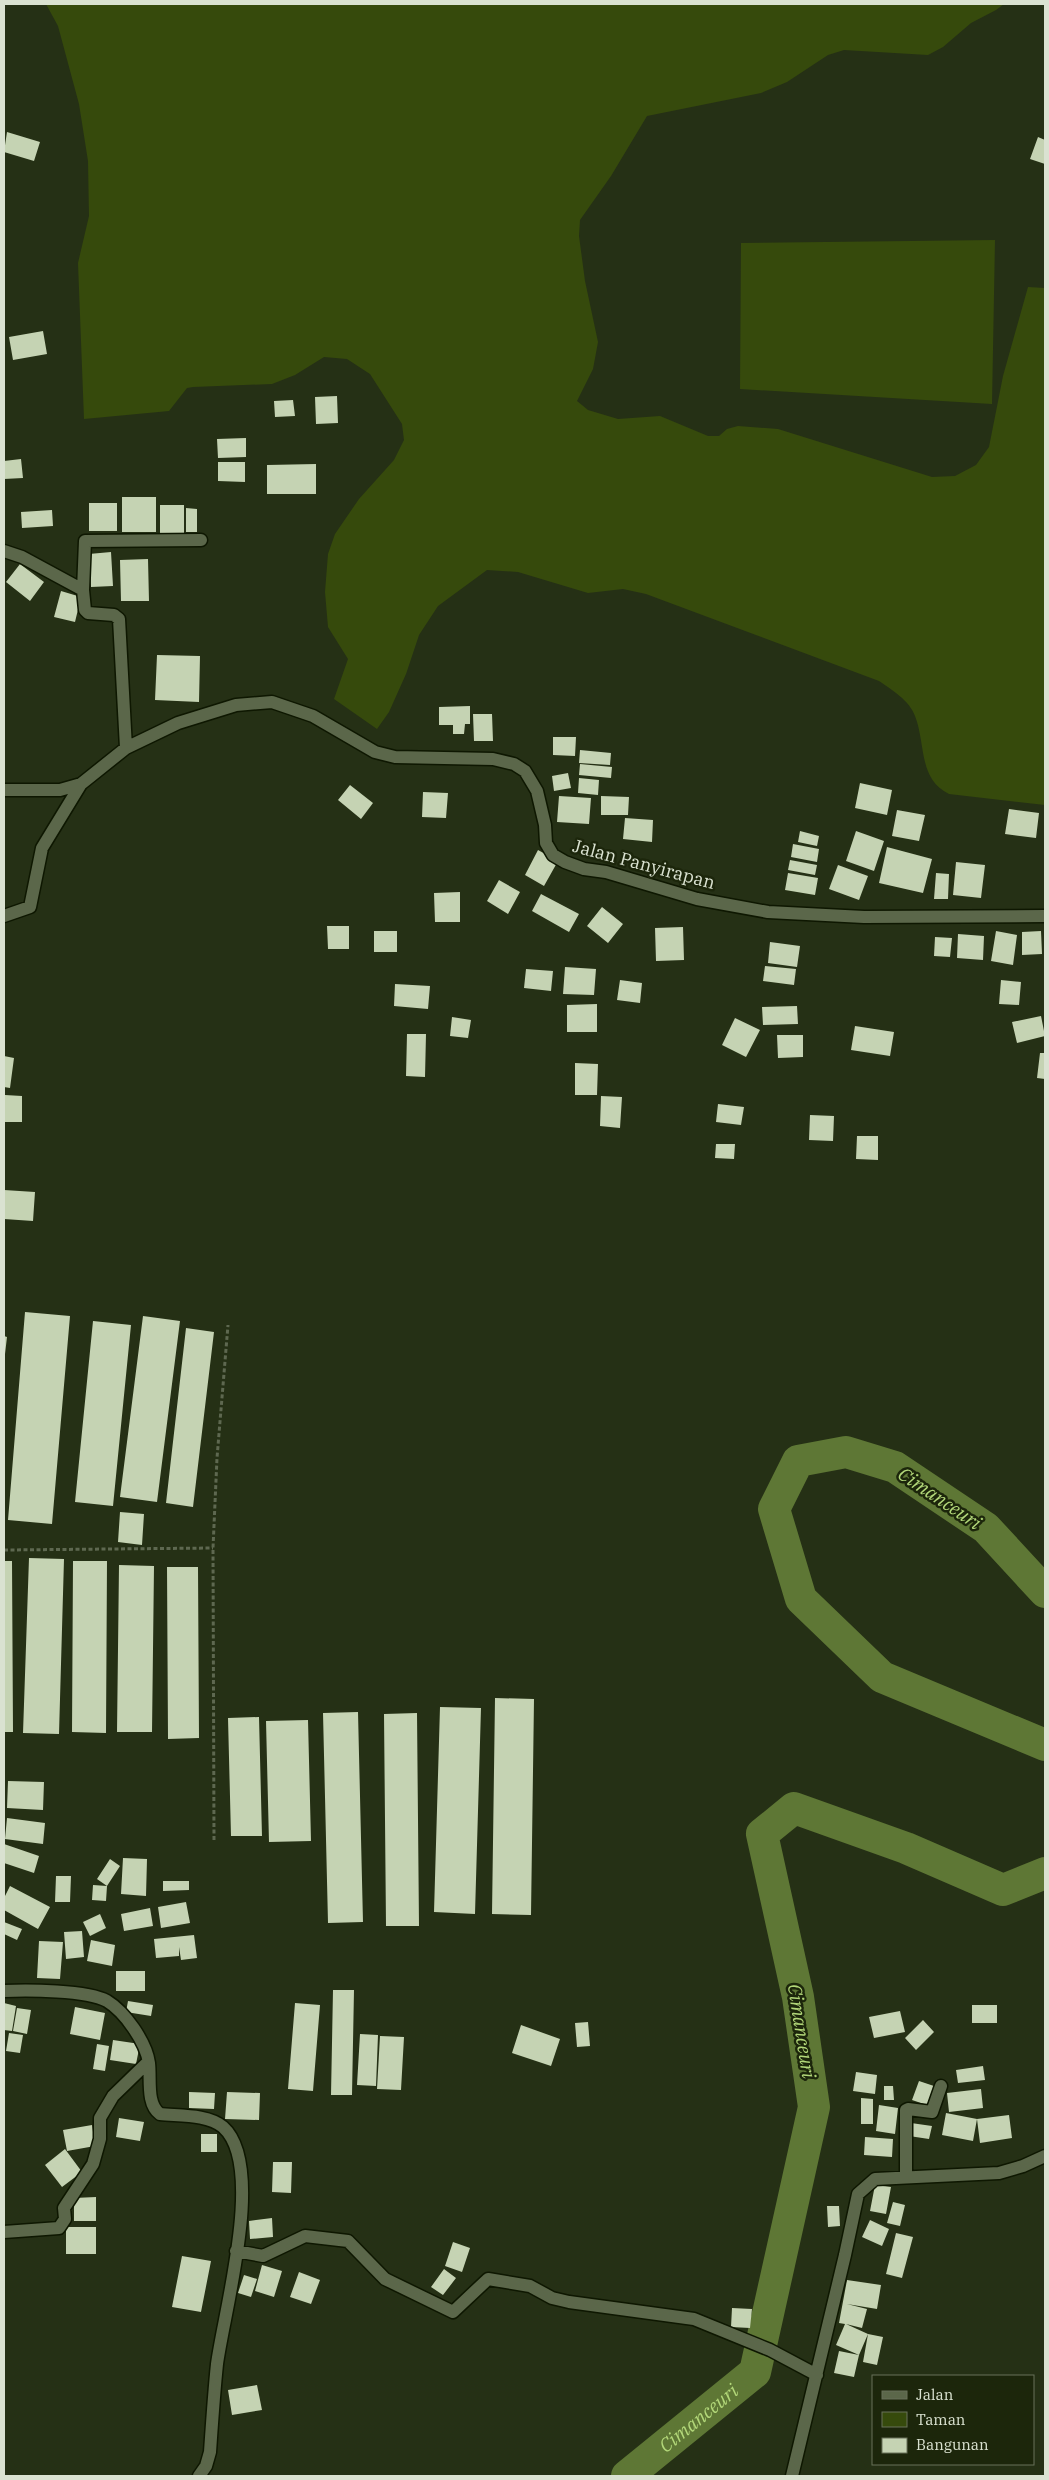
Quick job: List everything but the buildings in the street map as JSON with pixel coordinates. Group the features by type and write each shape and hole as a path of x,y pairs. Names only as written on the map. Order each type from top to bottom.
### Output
{"street":[{"path":"126,748 119,619 114,615 88,613 86,610 83,590 86,541 201,540"},
{"path":"4,551 22,557 83,590"},
{"name":"Jalan Panyirapan","path":"4,790 60,790 81,784 126,748 178,723 236,705 272,702 312,716 358,743 388,755 425,759 494,758 514,764 525,771 537,791 545,825 546,843 553,855 584,869 606,872 697,899 768,912 855,916 1045,916"},
{"path":"4,916 30,907 42,848 81,784"},
{"path":"4,1991 76,1994 93,1996 107,2002 134,2029 144,2044 155,2110 160,2114 210,2119 222,2126 238,2151 243,2192 236,2251 217,2364 210,2452 206,2466 199,2476"},
{"path":"4,2232 59,2228 65,2219 64,2208 93,2164 100,2139 100,2118 113,2096 148,2062"},
{"path":"906,2177 906,2110 932,2112 941,2086"},
{"path":"792,2476 858,2194 875,2179 999,2173 1045,2156"},
{"path":"236,2251 263,2256 305,2236 348,2241 385,2280 453,2312 488,2279 530,2286 547,2296 569,2302 694,2319 770,2350 817,2375"}],"path":[{"path":"214,1840 213,1548 217,1458 228,1325"},
{"path":"4,1550 213,1548"}],"green space":[{"path":"46,4 1004,4 971,23 943,47 928,55 844,50 828,55 787,82 761,93 647,116 611,176 580,220 579,236 585,281 598,342 593,369 577,401 588,410 618,419 660,416 708,436 719,436 727,429 738,426 778,429 932,477 955,476 976,465 989,447 1003,376 1028,287 1045,288 1045,805 949,794 939,787 932,779 924,760 913,711 900,696 879,681 646,594 623,589 588,593 518,572 487,570 438,606 419,635 406,674 389,712 377,729 334,699 348,659 328,627 325,592 328,554 335,534 359,499 394,460 404,440 402,424 370,374 347,359 324,357 295,375 272,384 187,388 169,411 84,419 78,263 89,216 88,161 79,104 58,26"},
{"path":"995,240 992,404 740,389 741,243"}],"waterway":[{"name":"Cimanceuri","path":"1045,1592 986,1528 895,1467 846,1452 798,1461 774,1509 801,1599 882,1677 1045,1745"},
{"name":"Cimanceuri","path":"627,2476 755,2372 814,2107 798,1997 762,1834 794,1808 906,1848 1003,1890 1045,1873"}]}
